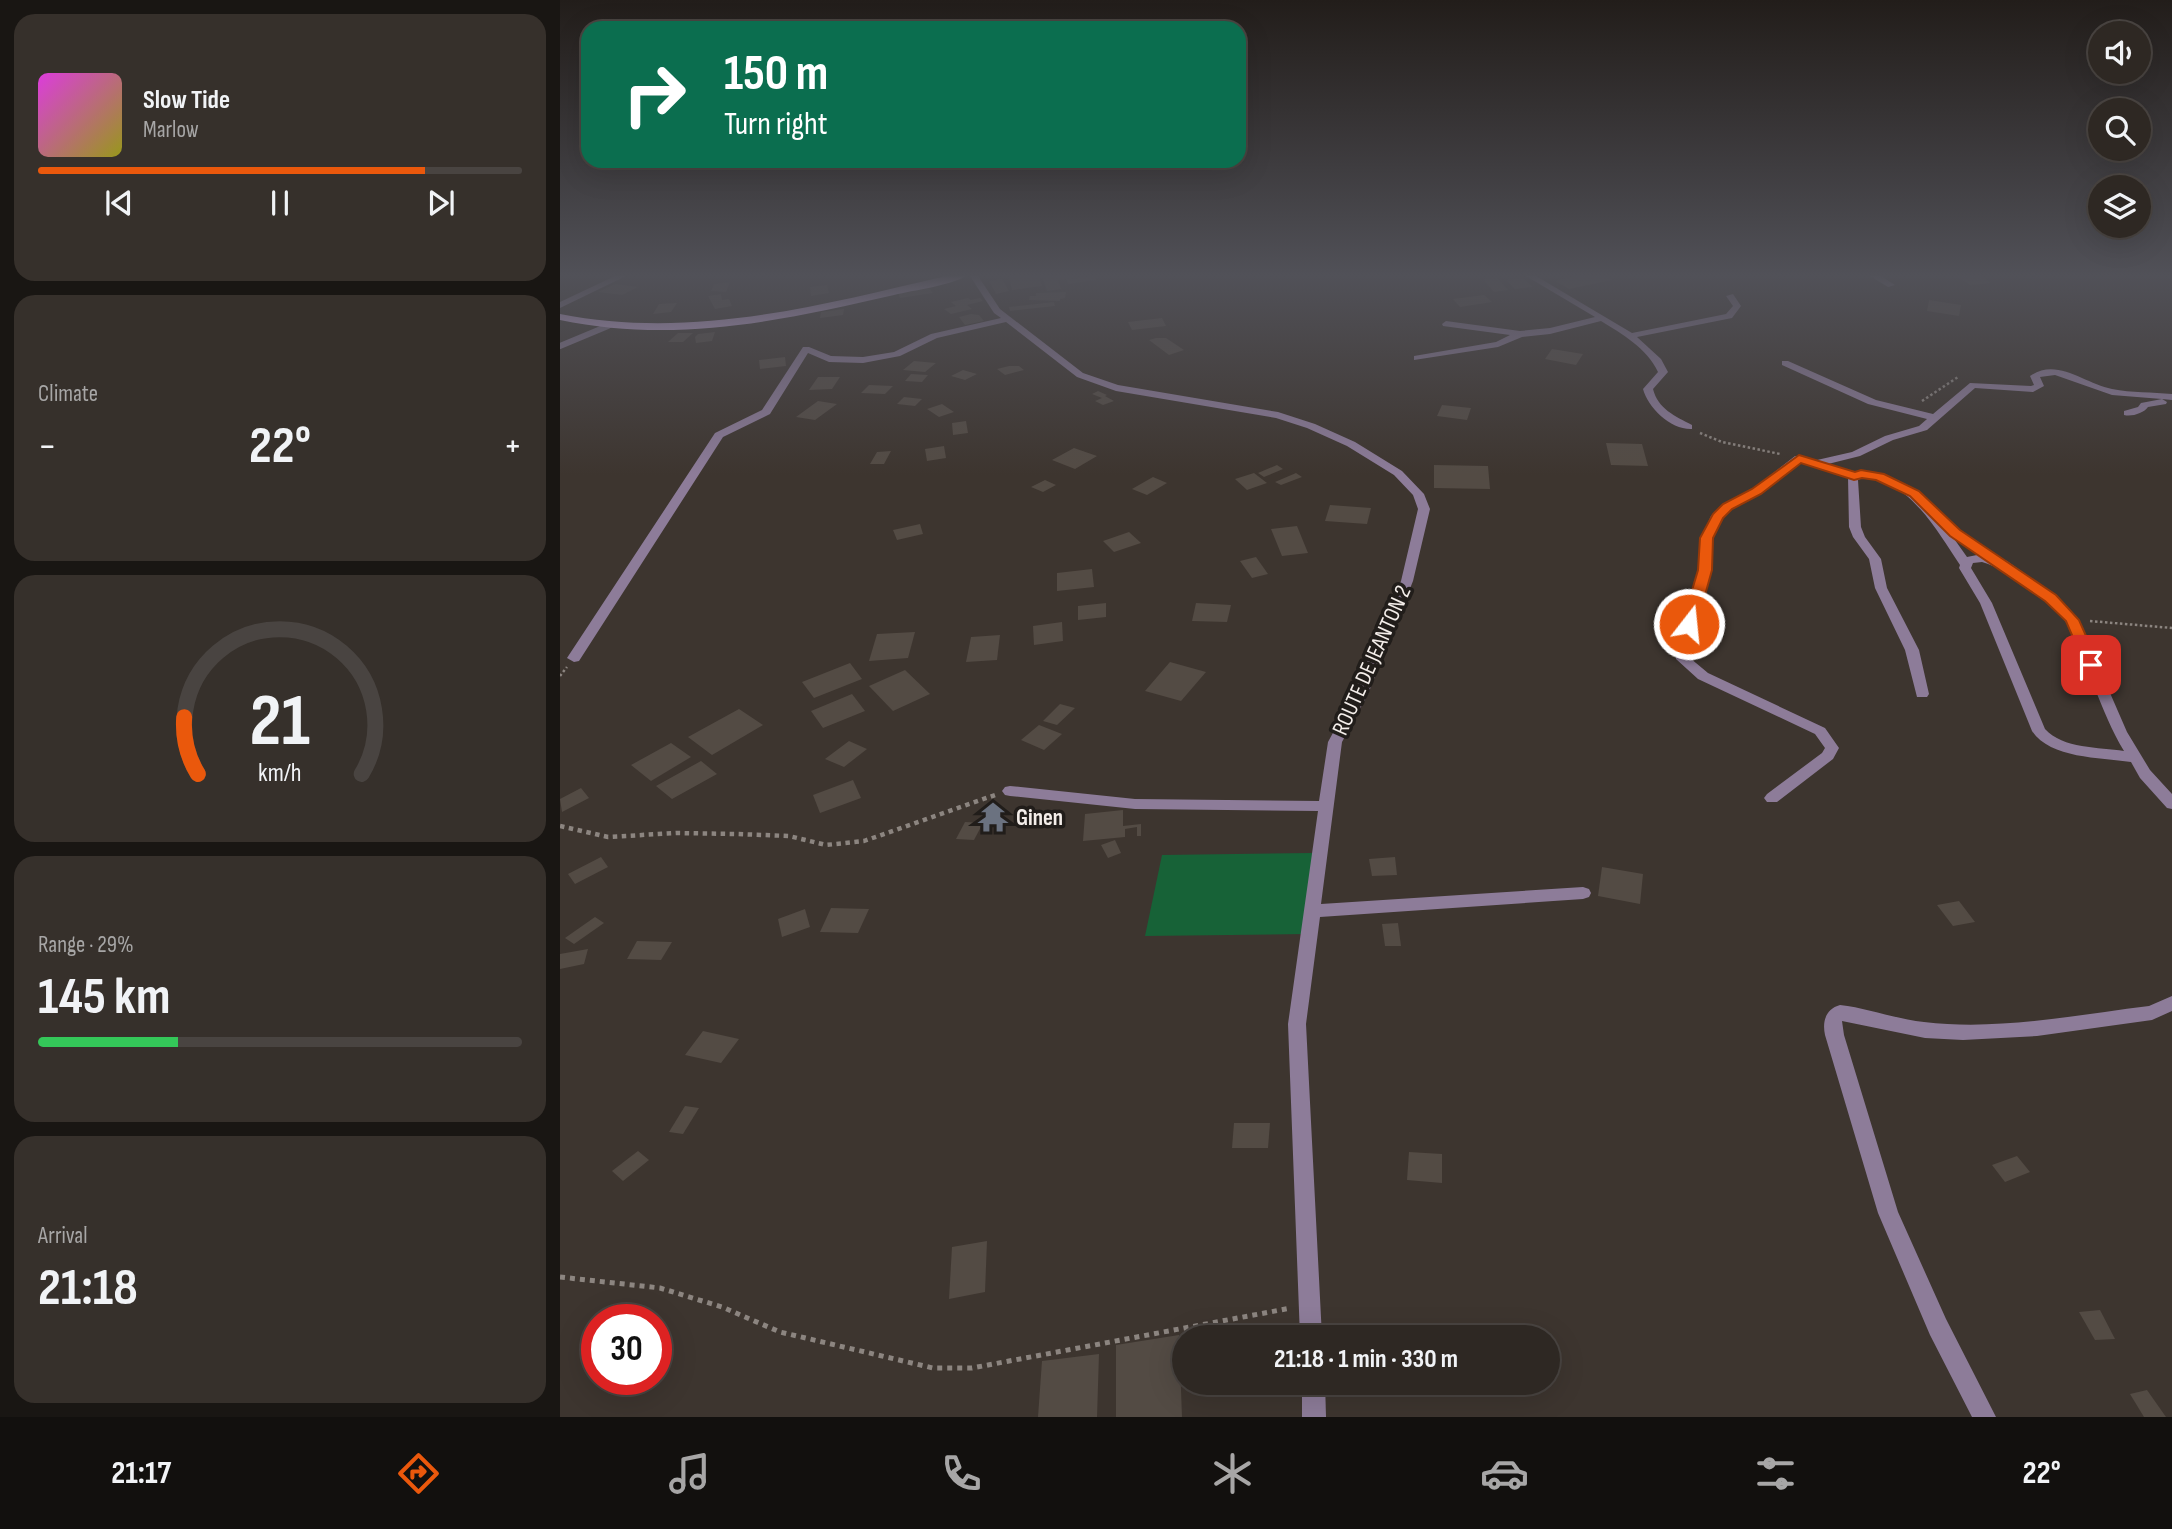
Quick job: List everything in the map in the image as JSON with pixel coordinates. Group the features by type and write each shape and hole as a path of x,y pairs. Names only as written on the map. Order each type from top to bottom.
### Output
{"street":[{"path":"573,658 719,435 766,412 806,349 829,359 863,360 897,354 921,342"},
{"name":"ROUTE DE JEANTON 2","path":"1038,342 1080,375 1116,388 1278,415 1351,443 1398,474 1418,495 1424,509 1407,581 1361,694 1335,742 1326,806 1297,1024 1311,1325"},
{"path":"1417,358 1502,342"},
{"path":"1637,342 1662,366 1663,372 1648,389 1649,399 1661,413 1688,427"},
{"path":"1785,363 1863,399 1936,418"},
{"path":"1816,464 1856,454 1889,438 1923,428 1973,385 2033,389 2039,386 2035,376 2043,373 2072,376 2109,391 2172,398"},
{"path":"2128,413 2172,398"},
{"path":"1772,798 1828,756 1832,748 1829,741 1819,731 1703,676 1683,659 1682,650 1705,570 1707,538 1717,516 1728,506 1757,491 1799,458 1854,476 1868,474 1891,481 1914,494 1965,563 1965,568 1986,603 2039,732 2058,746 2136,758"},
{"path":"1854,476 1851,488 1859,537 1875,559 1881,588 1912,650 1922,694"},
{"path":"1920,501 1955,533 1992,560"},
{"path":"1965,563 1973,558 2003,564 2050,598 2072,620 2120,732 2146,774 2172,804"},
{"path":"1010,790 1135,804 1326,806"},
{"path":"1312,911 1583,893"},
{"path":"1984,1417 1938,1327 1888,1213 1832,1021 1840,1012 1908,1030 1978,1034 2152,1013 2172,1003"},
{"path":"1313,1395 1314,1417"}],"path":[{"path":"1688,427 1722,442 1799,458"},
{"path":"2072,620 2172,628"},
{"path":"560,826 608,837 676,833 736,834 789,836 826,845 864,841 1010,790"},
{"path":"560,1277 660,1289 722,1307 780,1332 933,1368 972,1368 1310,1304"}],"green space":[{"path":"1313,853 1306,934 1145,936 1162,855"}],"building":[{"path":"1152,342 1172,342 1184,350 1169,355"},
{"path":"1552,349 1583,354 1576,365 1545,359"},
{"path":"785,357 786,366 760,369 759,360"},
{"path":"914,361 936,363 925,372 903,370"},
{"path":"1019,366 1024,370 1005,375 997,369"},
{"path":"963,370 977,374 965,380 951,376"},
{"path":"911,374 928,375 922,382 905,381"},
{"path":"818,377 840,377 832,389 809,390"},
{"path":"869,385 893,386 885,394 861,393"},
{"path":"1098,391 1114,401 1103,405 1095,401 1102,398 1092,394"},
{"path":"904,397 922,399 915,406 897,404"},
{"path":"818,401 837,404 815,420 796,417"},
{"path":"942,404 954,412 939,417 927,409"},
{"path":"1442,405 1471,408 1467,420 1437,416"},
{"path":"966,421 968,433 953,435 952,423"},
{"path":"1606,443 1642,444 1648,466 1611,465"},
{"path":"944,446 946,458 927,461 925,449"},
{"path":"1074,448 1097,456 1075,469 1052,460"},
{"path":"891,451 884,464 870,464 877,452"},
{"path":"1277,465 1283,469 1264,477 1258,473"},
{"path":"1434,465 1488,466 1490,489 1434,488"},
{"path":"1254,473 1267,483 1247,490 1235,479"},
{"path":"1296,473 1302,477 1281,485 1275,482"},
{"path":"1153,477 1167,483 1147,495 1132,489"},
{"path":"1045,480 1056,485 1043,492 1031,487"},
{"path":"1330,505 1371,508 1367,524 1325,521"},
{"path":"920,524 923,534 897,540 893,530"},
{"path":"1297,526 1308,553 1282,556 1271,529"},
{"path":"1129,532 1141,543 1114,552 1103,541"},
{"path":"1256,557 1268,574 1252,578 1240,561"},
{"path":"1092,569 1094,587 1057,591 1057,573"},
{"path":"1106,603 1106,617 1078,620 1078,606"},
{"path":"1196,603 1231,605 1227,622 1192,621"},
{"path":"1062,622 1063,641 1034,645 1033,626"},
{"path":"915,632 908,658 869,661 877,634"},
{"path":"1000,635 997,660 966,662 971,637"},
{"path":"1170,662 1206,672 1181,701 1145,691"},
{"path":"850,663 862,679 814,698 802,682"},
{"path":"905,670 930,694 893,711 869,686"},
{"path":"852,694 865,711 823,728 811,711"},
{"path":"1060,704 1075,708 1057,725 1043,721"},
{"path":"739,709 763,725 712,755 688,737"},
{"path":"1039,725 1062,734 1044,750 1021,740"},
{"path":"849,741 867,749 844,767 825,759"},
{"path":"671,743 691,757 651,781 631,765"},
{"path":"701,761 717,774 672,799 656,786"},
{"path":"853,780 861,798 820,813 813,795"},
{"path":"581,788 589,798 562,812 560,799"},
{"path":"1123,810 1123,826 1141,824 1141,836 1137,836 1137,827 1125,829 1125,837 1083,841 1085,814"},
{"path":"965,822 983,823 974,840 956,839"},
{"path":"1115,840 1121,853 1108,858 1101,845"},
{"path":"601,857 608,867 575,884 568,874"},
{"path":"1395,857 1397,875 1372,876 1369,859"},
{"path":"1602,867 1643,874 1640,904 1598,896"},
{"path":"1959,901 1975,922 1953,926 1937,905"},
{"path":"831,908 869,909 858,933 820,932"},
{"path":"805,909 810,927 782,937 778,919"},
{"path":"595,917 604,923 574,944 565,938"},
{"path":"1398,923 1401,946 1385,946 1382,924"},
{"path":"637,941 672,942 661,960 627,959"},
{"path":"588,949 584,964 560,969 560,954"},
{"path":"703,1031 739,1039 721,1063 685,1055"},
{"path":"685,1106 699,1108 683,1134 669,1132"},
{"path":"1234,1123 1270,1123 1268,1148 1232,1148"},
{"path":"638,1151 649,1160 623,1181 612,1171"},
{"path":"1409,1152 1442,1154 1442,1183 1407,1180"},
{"path":"2017,1156 2030,1172 2005,1182 1992,1165"},
{"path":"987,1241 985,1292 949,1299 952,1247"},
{"path":"2100,1310 2115,1339 2095,1340 2079,1312"},
{"path":"1172,1336 1172,1395 1181,1395 1182,1417 1116,1417 1116,1345"},
{"path":"1099,1354 1097,1417 1038,1417 1042,1361"},
{"path":"2147,1390 2166,1417 2144,1417 2130,1394"}],"place":[{"name":"Ginen","path":"993,817"}],"route":[{"path":"1689,624 1705,570 1707,538 1717,516 1728,506 1757,491 1799,458 1854,476 1868,474 1880,477 1914,494 1955,533 2050,598 2072,620 2091,665"}]}
